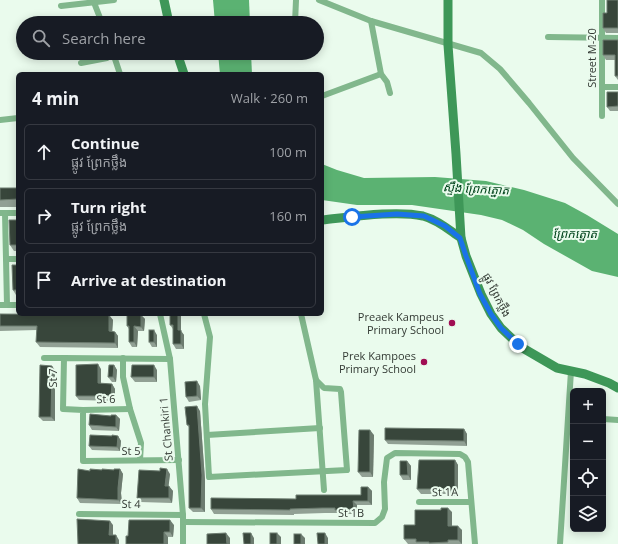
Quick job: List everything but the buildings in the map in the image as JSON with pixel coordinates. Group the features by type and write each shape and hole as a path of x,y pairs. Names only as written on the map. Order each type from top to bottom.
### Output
{"street":[{"path":"61,6 94,1 114,0"},
{"path":"164,0 167,16"},
{"path":"295,16 296,0"},
{"path":"319,0 371,22 448,45 481,53 500,69 530,103 573,158 618,204"},
{"name":"ផ្លូវ ព្រែកថ្លឹង","path":"448,0 448,45 456,154 460,238 480,294 501,328 521,347 557,368 585,374 618,388"},
{"name":"Street M-20","path":"602,0 602,116"},
{"path":"94,1 99,16"},
{"path":"371,22 381,74 390,93"},
{"path":"548,37 618,38"},
{"path":"81,63 97,60"},
{"path":"115,60 119,72"},
{"path":"179,60 183,72"},
{"path":"324,95 381,74"},
{"path":"602,87 618,86"},
{"path":"0,120 16,118"},
{"path":"7,305 3,213 16,213"},
{"path":"324,220 397,214 424,216 445,226 460,238"},
{"path":"6,259 16,259"},
{"path":"0,305 16,305"},
{"name":"St Chankiri 1","path":"160,316 170,359 184,522 183,544"},
{"path":"205,316 210,336 205,404 209,477 346,470 340,389 324,388 316,380"},
{"path":"301,316 316,380 324,490"},
{"path":"44,358 64,358"},
{"name":"St 7","path":"83,410 63,409 64,358 170,359"},
{"path":"123,358 123,377 130,409 141,443 140,460"},
{"path":"571,371 571,388"},
{"name":"St 6","path":"83,410 130,409"},
{"name":"St 5","path":"83,410 83,461 179,460"},
{"path":"606,420 618,420"},
{"path":"560,544 570,424"},
{"path":"207,435 320,428"},
{"name":"St 1B","path":"184,522 375,523 382,517 385,509 384,482 387,458 390,455 395,453 460,454"},
{"name":"St 1A","path":"460,454 465,457 468,462 475,544"},
{"name":"St 1A","path":"419,502 471,502"},
{"name":"St 4","path":"79,514 183,515"}],"water":[{"path":"213,0 249,0 250,16 214,16"},
{"path":"219,60 251,60 252,72 220,72"},
{"name":"ព្រែកត្នោត","path":"324,165 364,178 435,177 486,181 524,190 565,203 618,234 618,277 592,271 544,244 523,230 502,220 481,215 412,205 357,205 324,200"}],"place":[{"name":"Preaek Kampeus Primary School","path":"452,323"},
{"name":"Prek Kampoes Primary School","path":"424,362"}],"route":[{"path":"352,217 397,214 424,216 445,226 460,238 480,294 491,314 501,328 518,344"}],"water label":[{"name":"ស្ទឹង ព្រែកត្នោត","path":"476,189"}]}
